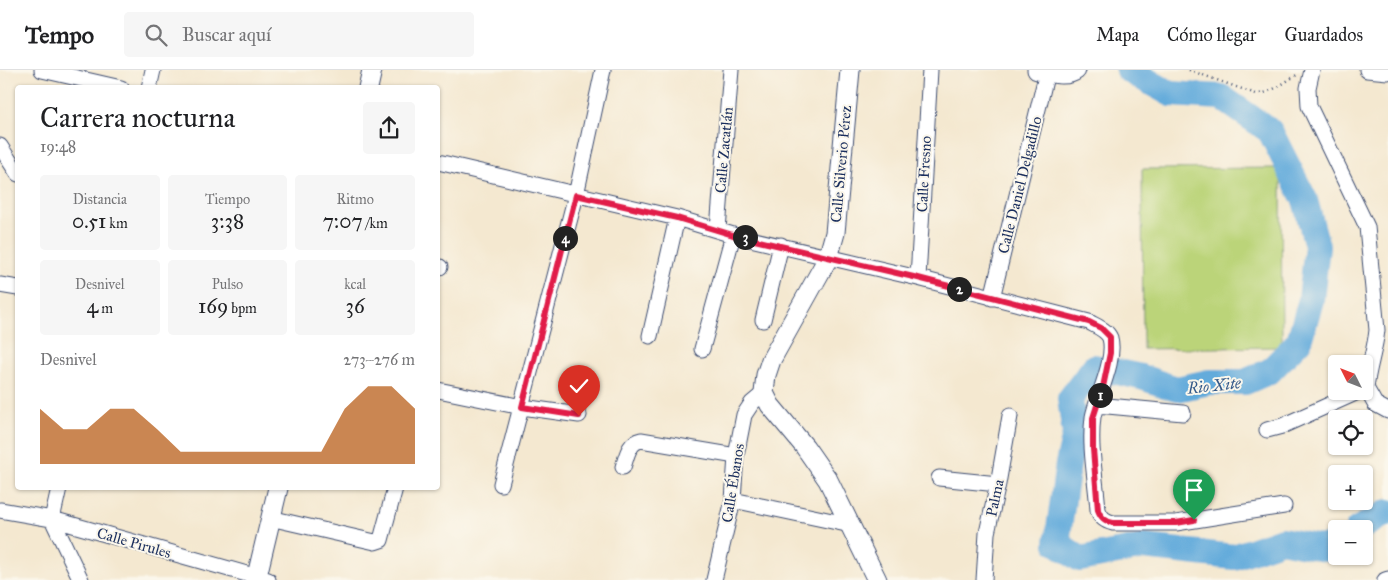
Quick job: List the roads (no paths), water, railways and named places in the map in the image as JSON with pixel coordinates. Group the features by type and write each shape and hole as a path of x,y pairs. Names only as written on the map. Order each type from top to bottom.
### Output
{"street":[{"path":"42,70 99,76 116,85"},
{"path":"150,85 153,70"},
{"path":"369,85 372,70"},
{"path":"501,484 576,195 603,70"},
{"name":"Calle Zacatlán","path":"718,229 731,70"},
{"name":"Calle Silverio Pérez","path":"764,393 766,376 771,360 828,258 835,233 850,70"},
{"name":"Calle Fresno","path":"918,278 930,70"},
{"path":"1367,70 1388,72"},
{"path":"1042,71 1064,75 1075,71"},
{"name":"Calle Daniel Delgadillo","path":"992,298 1042,71"},
{"path":"1305,72 1309,106 1366,227 1370,244 1378,330 1373,356"},
{"path":"0,146 15,170"},
{"path":"440,162 677,218 733,235 918,278 1095,325 1110,337 1110,353 1103,387 1093,418 1093,449 1098,510 1106,521 1113,523 1176,523 1284,506"},
{"path":"0,168 15,172"},
{"path":"650,336 677,218"},
{"path":"702,348 733,235"},
{"path":"763,320 781,245"},
{"path":"0,285 15,288"},
{"path":"440,390 579,416"},
{"path":"764,393 770,405 805,447 828,480 877,580"},
{"name":"Calle Ébanos","path":"714,580 733,500 736,456 744,415 752,402 764,393"},
{"path":"1267,430 1282,426 1340,400"},
{"path":"1372,400 1388,411"},
{"path":"1097,405 1183,414"},
{"name":"Palma","path":"984,580 986,533 998,484 1010,416"},
{"path":"623,468 630,446 635,441 641,440 736,456"},
{"path":"939,478 998,484"},
{"path":"58,490 52,519 81,580"},
{"path":"260,579 270,518 277,490"},
{"path":"270,518 375,542 381,540 394,490"},
{"path":"733,500 851,525"},
{"name":"Calle Pirules","path":"0,510 52,519 260,579"}],"waterway":[{"name":"Rio Xite","path":"1128,70 1171,94 1221,97 1270,131 1305,200 1317,246 1311,300 1299,341 1270,371 1245,382 1209,382 1177,389 1141,377 1094,367 1070,399 1075,434 1068,464 1057,543 1080,559 1144,547 1234,557 1282,540 1325,549 1328,547"},
{"name":"Rio Xite","path":"1373,520 1388,512"}]}
